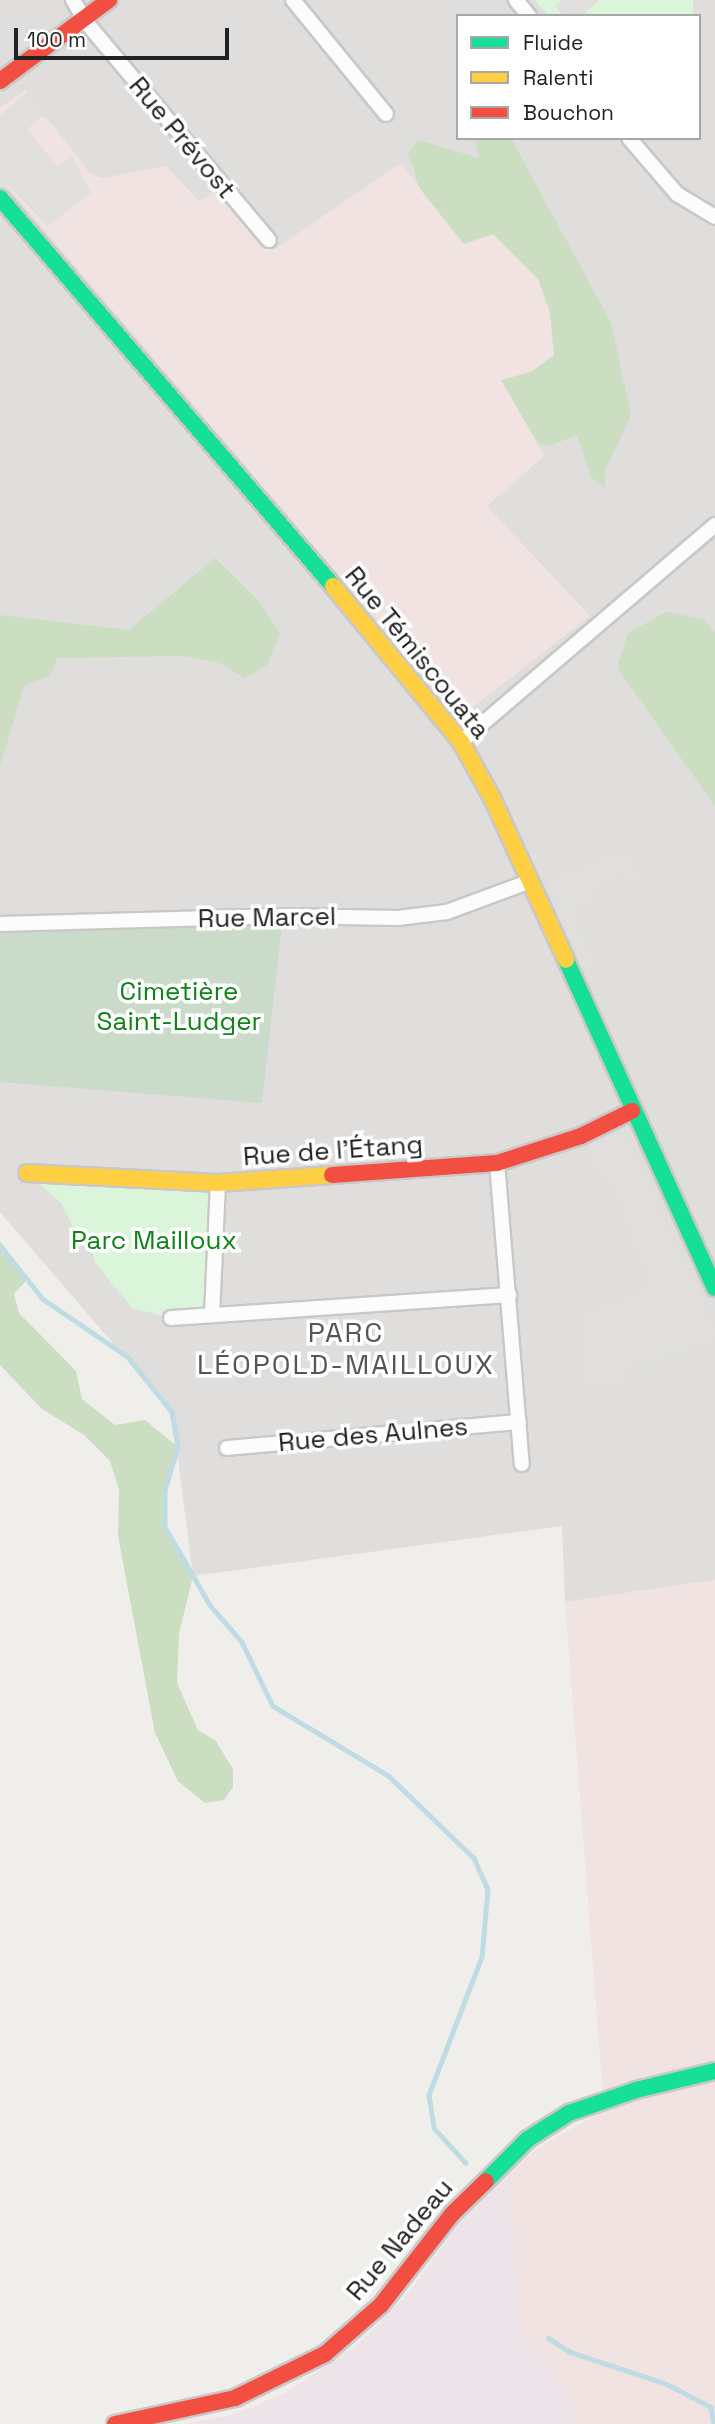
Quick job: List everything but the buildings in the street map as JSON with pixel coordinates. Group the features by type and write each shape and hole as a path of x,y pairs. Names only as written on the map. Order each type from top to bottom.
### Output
{"street":[{"name":"Rue Prévost","path":"73,0 85,21 269,240"},
{"path":"0,80 85,21 109,0"},
{"path":"293,0 386,114"},
{"path":"516,0 527,14"},
{"path":"631,140 677,194 715,218"},
{"name":"Rue Témiscouata","path":"0,198 406,671 461,742 492,798 632,1111 715,1288"},
{"path":"461,742 715,525"},
{"name":"Rue Marcel","path":"0,924 283,916 398,918 447,912 528,882"},
{"name":"Rue de l'Étang","path":"27,1173 218,1182 497,1163 581,1136 632,1111"},
{"path":"497,1163 522,1464"},
{"path":"212,1315 218,1182"},
{"path":"171,1318 509,1295"},
{"name":"Rue des Aulnes","path":"227,1448 519,1422"},
{"name":"Rue Nadeau","path":"115,2424 235,2398 315,2360 380,2305 453,2214 528,2139 569,2113 715,2071"}],"shaded area":[{"path":"0,0 715,0 715,1580 565,1602 562,1526 193,1576 172,1412 0,1212"},
{"path":"561,0 599,0 586,12 588,14 562,14 555,6"},
{"path":"25,90 91,174 102,178 166,166 200,202 218,189 272,251 401,163 463,244 493,234 538,279 550,312 554,356 531,372 501,380 544,456 487,506 590,616 460,717 0,178 0,108"},
{"path":"27,92 57,128 42,116 27,130 58,166 72,155 91,193 48,226 0,177 0,115"},
{"path":"627,848 644,887 622,875 589,889 593,901 572,910 591,957 588,980 547,881"},
{"path":"625,1132 715,1329 715,1341 621,1370 624,1384 586,1388 578,1315 650,1287 614,1190 582,1148"},
{"path":"715,1580 715,2424 575,2424 574,2404 521,2333 507,2172 544,2144 604,2111 565,1602"},
{"path":"507,2172 521,2333 574,2404 575,2424 185,2424 231,2415 286,2393 358,2344 409,2293 469,2209"}],"green space":[{"path":"535,0 693,0 693,14 546,14"},
{"path":"418,140 479,158 475,140 512,140 611,323 631,415 605,471 605,488 591,477 577,435 549,446 538,443 501,380 531,372 554,355 550,312 538,279 493,234 464,244 420,189 408,153"},
{"path":"215,558 257,599 280,633 267,665 245,678 219,663 184,656 57,658 50,676 24,686 0,766 0,615 129,630"},
{"path":"666,612 703,619 715,632 715,806 617,668 628,633"},
{"name":"Cimetière Saint-Ludger","path":"283,916 262,1103 0,1082 0,924"},
{"name":"Parc Mailloux","path":"27,1173 218,1183 212,1315 171,1318 132,1308 95,1262 90,1237 73,1227 61,1203"},
{"path":"0,1241 27,1280 14,1294 19,1313 76,1371 82,1399 115,1425 145,1420 178,1447 165,1490 165,1527 193,1576 179,1634 177,1683 198,1730 216,1741 233,1769 233,1787 224,1800 205,1803 178,1781 155,1733 118,1536 119,1490 110,1461 84,1435 42,1409 0,1365"}],"waterway":[{"path":"0,1245 43,1299 128,1357 172,1412 178,1447 165,1490 165,1527 210,1605 242,1642 273,1706 389,1776 474,1858 488,1889 482,1957 429,2095 434,2128 466,2163"},
{"path":"548,2338 570,2352 667,2384 711,2407"},
{"path":"711,2407 714,2424"}],"traffic: fast":[{"path":"0,198 333,586"},
{"path":"566,960 715,1288"},
{"path":"486,2181 528,2139 569,2113 636,2090 715,2071"}],"traffic: slow":[{"path":"333,586 461,742 492,798 566,960"},
{"path":"27,1173 218,1183 332,1175"}],"traffic: jam":[{"path":"0,81 109,0"},
{"path":"332,1175 497,1163 581,1136 632,1111"},
{"path":"115,2424 235,2398 325,2354 381,2305 452,2214 486,2181"}],"district":[{"name":"PARC LÉOPOLD-MAILLOUX","path":"346,1348"}]}
